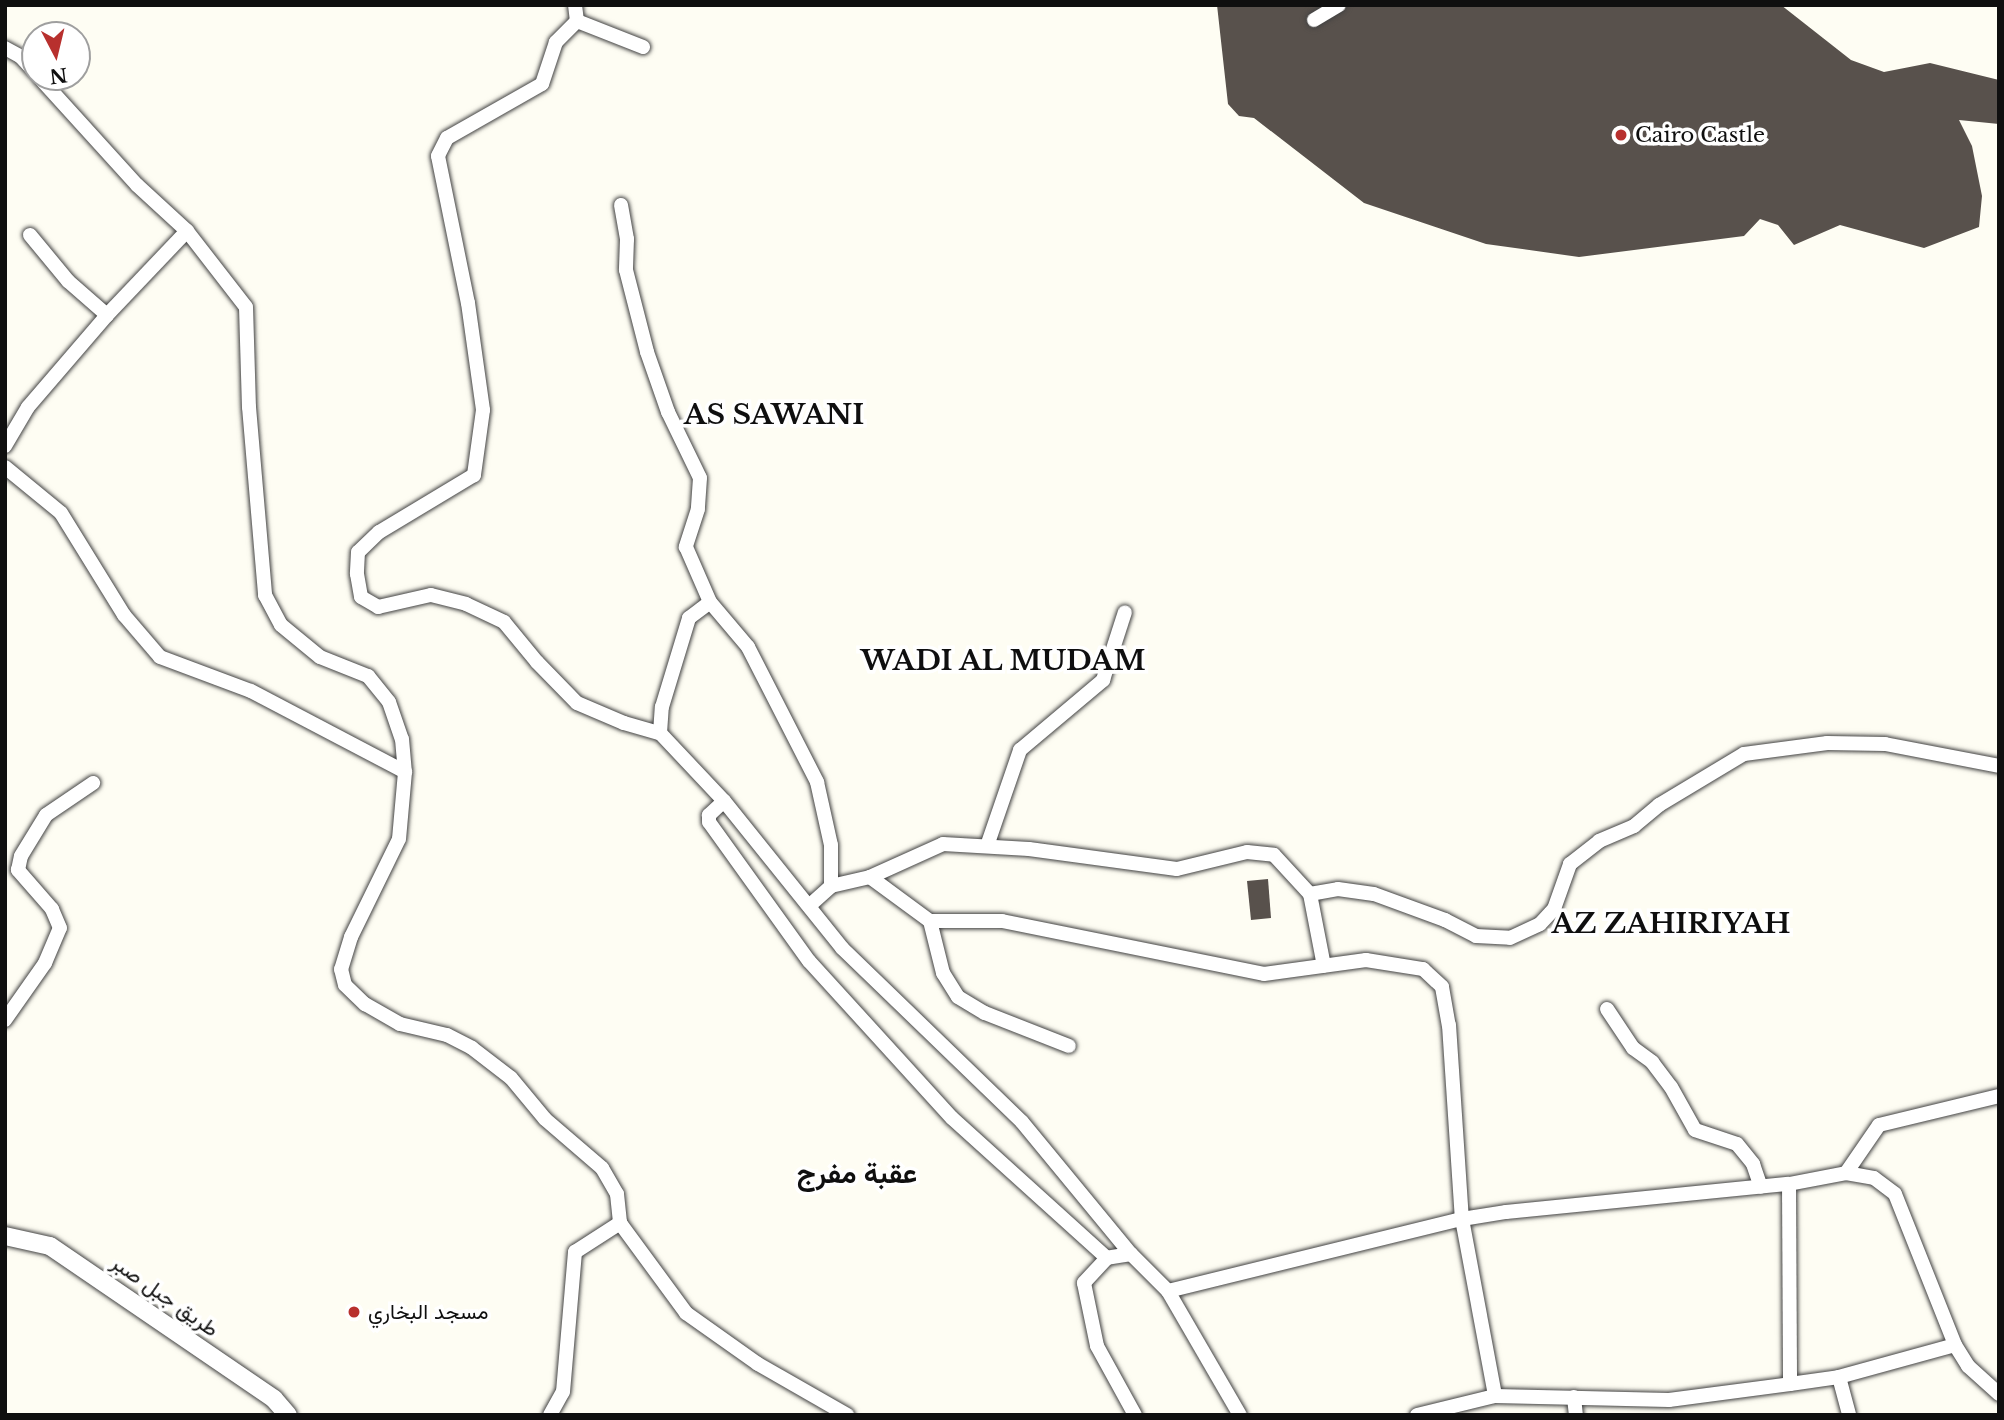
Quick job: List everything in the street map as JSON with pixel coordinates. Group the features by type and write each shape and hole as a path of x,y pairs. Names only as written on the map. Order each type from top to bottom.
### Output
{"street":[{"path":"575,5 577,21"},
{"path":"1314,20 1339,5"},
{"path":"577,21 643,47"},
{"path":"577,21 556,42 542,84 447,138 438,156 468,303 483,410 474,475 379,532 358,552 357,574 361,597 378,607 431,595 466,604 504,622 537,662 577,703 624,723 660,733 724,800 850,956 1022,1122 1131,1254 1168,1291 1240,1415"},
{"path":"5,48 21,57"},
{"path":"52,91 137,185 187,231 246,307 249,407 265,595 281,625 320,657 368,676 390,702 402,739 405,772 399,839 351,937 341,969 345,985 365,1004 400,1024 447,1035 472,1048 511,1078 545,1119 602,1168 617,1194 620,1223 687,1313 758,1364 847,1415"},
{"path":"621,205 627,239 626,270 647,352 668,412 700,478 698,509 686,547 710,602 748,648 817,782 831,845 831,886"},
{"path":"5,446 28,407 107,315 187,231"},
{"path":"30,235 68,281 107,315"},
{"path":"5,467 61,513 124,615 160,657 251,691 405,772"},
{"path":"660,733 662,707 689,618 710,602"},
{"path":"987,846 1020,750 1102,680 1125,612"},
{"path":"1310,894 1338,889 1374,894 1445,919 1476,936 1510,939 1540,924 1554,908 1570,864 1599,841 1634,826 1659,805 1744,754 1827,743 1885,744 1999,766"},
{"path":"5,1020 45,963 60,928 52,909 18,870 21,856 46,815 93,783"},
{"path":"724,800 709,815 709,822 810,961 952,1118 1107,1258"},
{"path":"809,906 831,886 870,877 943,844 987,846 1177,869 1247,852 1274,855 1310,894 1324,966"},
{"path":"870,877 930,920 1002,921 1264,974 1366,960 1423,969 1442,987 1449,1025 1462,1219 1495,1396"},
{"path":"930,920 943,973 958,997 985,1013 1069,1046"},
{"path":"1607,1009 1633,1048 1652,1062 1671,1087 1695,1130 1737,1144 1753,1164 1761,1187"},
{"path":"1846,1173 1879,1125 1999,1096"},
{"path":"1168,1291 1462,1219 1506,1212 1789,1184 1846,1173 1874,1178 1895,1194 1955,1345 1968,1366 1999,1394"},
{"path":"1789,1184 1790,1384"},
{"path":"550,1415 563,1392 575,1251 620,1223"},
{"name":"طريق جبل صبر","path":"5,1236 50,1246 274,1399 288,1415"},
{"path":"1131,1254 1107,1258 1084,1283 1097,1346 1135,1415"},
{"path":"1417,1415 1495,1396 1669,1400 1839,1377 1955,1345"},
{"path":"1839,1377 1849,1415"},
{"path":"1574,1397 1576,1415"}],"building":[{"name":"Cairo Castle","path":"1217,5 1781,5 1851,60 1884,72 1930,63 1999,80 1999,124 1959,120 1972,146 1982,196 1979,227 1924,248 1840,225 1794,245 1778,225 1760,219 1744,236 1579,257 1486,244 1364,203 1254,118 1239,116 1228,104"},
{"path":"1268,879 1271,918 1251,920 1247,881"}],"place":[{"name":"Cairo Castle","path":"1621,135"},
{"name":"مسجد البخاري","path":"354,1312"}],"district":[{"name":"AS SAWANI","path":"774,415"},
{"name":"WADI AL MUDAM","path":"1003,661"},
{"name":"AZ ZAHIRIYAH","path":"1671,924"},
{"name":"عقبة مفرج","path":"857,1174"}]}
